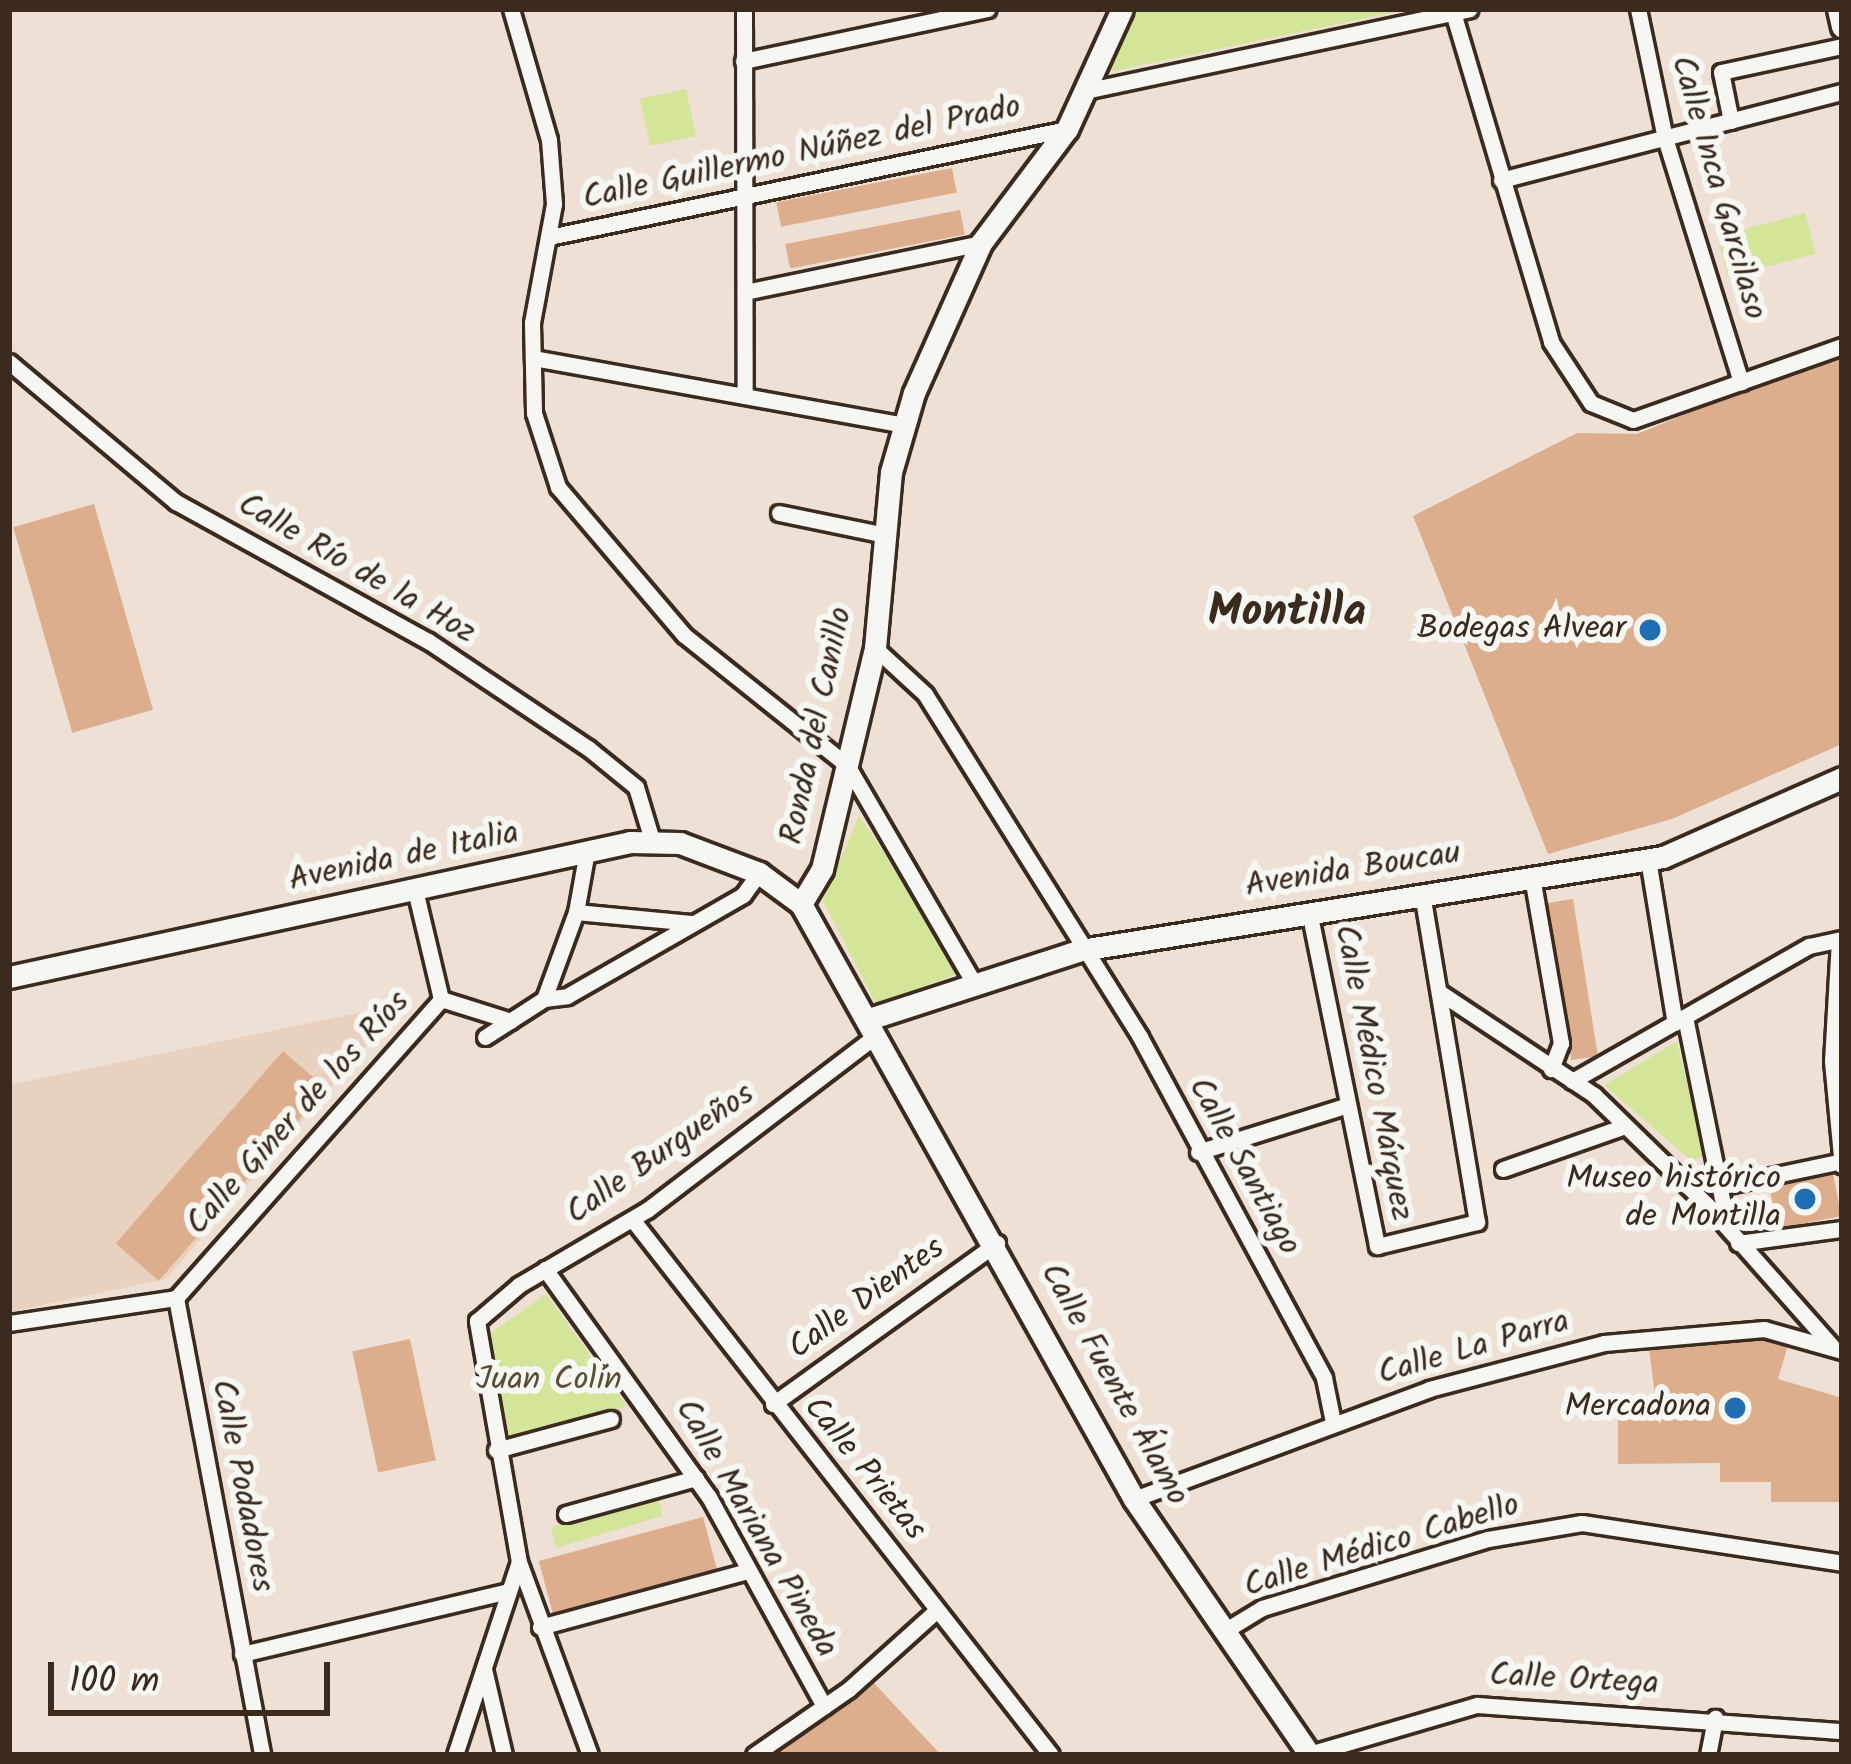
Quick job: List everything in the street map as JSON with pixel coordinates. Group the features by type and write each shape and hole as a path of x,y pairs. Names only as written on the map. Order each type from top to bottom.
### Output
{"street":[{"path":"511,9 549,140 549,237 533,358 534,413 558,487 684,634 847,765 975,985"},
{"path":"744,9 745,396"},
{"path":"743,61 988,9"},
{"name":"Ronda del Canillo","path":"801,904 821,868 875,648 885,535 905,425 982,243 1067,129 1089,90 1122,9"},
{"name":"Calle Inca Garcilaso","path":"1638,9 1665,138 1741,382"},
{"path":"1838,9 1842,27"},
{"path":"1089,90 1458,10 1501,180 1551,342 1591,403 1633,420 1842,346"},
{"path":"1731,121 1720,72 1842,46"},
{"path":"1501,180 1842,92"},
{"name":"Calle Guillermo Núñez del Prado","path":"549,237 1067,129"},
{"path":"745,292 982,243"},
{"path":"533,358 905,425"},
{"name":"Calle Río de la Hoz","path":"9,362 176,502 428,641 588,748 636,787 652,840"},
{"path":"779,513 885,535"},
{"name":"Calle Santiago","path":"875,648 925,694 1081,950 1140,1037 1324,1378 1334,1422"},
{"name":"Avenida Boucau","path":"873,1027 975,985 1081,950 1648,859 1842,778"},
{"name":"Avenida de Italia","path":"9,977 652,840 719,854 759,873 801,904 873,1027"},
{"path":"544,999 576,912 587,851"},
{"path":"1648,859 1680,1020 1733,1237"},
{"path":"485,1037 544,999 567,996 743,895 759,873"},
{"path":"1532,877 1562,1043 1551,1069"},
{"name":"Calle Giner de los Ríos","path":"176,1298 441,999 415,890"},
{"path":"1423,893 1439,992 1573,1081 1625,1126 1838,1350"},
{"name":"Calle Médico Márquez","path":"1309,911 1377,1246 1477,1222 1439,992"},
{"path":"576,912 694,923"},
{"path":"1573,1081 1809,946 1840,940 1832,1061 1842,1164 1719,1187"},
{"path":"441,999 511,1021"},
{"name":"Calle Burgueños","path":"496,1450 477,1321 545,1270 632,1219 873,1027"},
{"name":"Calle Fuente Álamo","path":"873,1027 997,1243 1134,1499 1310,1754"},
{"path":"1198,1151 1348,1105"},
{"path":"1503,1169 1625,1126"},
{"name":"Calle Prietas","path":"632,1219 772,1404 1051,1755"},
{"path":"1733,1237 1842,1228"},
{"name":"Calle Dientes","path":"772,1404 997,1243"},
{"name":"Calle Mariana Pineda","path":"545,1270 697,1478 824,1706"},
{"path":"9,1323 176,1298"},
{"name":"Calle Podadores","path":"176,1298 262,1755"},
{"name":"Calle La Parra","path":"1134,1499 1334,1422 1604,1343 1764,1329 1838,1350"},
{"path":"590,1755 519,1562 496,1450 611,1419"},
{"path":"566,1514 697,1478"},
{"name":"Calle Médico Cabello","path":"1226,1630 1262,1608 1488,1539 1582,1522 1842,1562"},
{"path":"453,1754 519,1562"},
{"path":"541,1627 748,1571"},
{"path":"242,1654 508,1592"},
{"path":"754,1755 824,1706 937,1610"},
{"path":"483,1666 504,1755"},
{"name":"Calle Ortega","path":"1310,1754 1477,1706 1715,1718 1842,1731"},
{"path":"1708,1755 1715,1718"}],"shaded area":[{"path":"363,1012 382,1028 166,1279 9,1312 9,1085"}],"green space":[{"path":"1134,9 1410,9 1108,72"},
{"path":"686,89 696,136 650,146 640,99"},
{"path":"1805,213 1816,254 1728,277 1717,237"},
{"path":"859,816 943,938 934,937 957,974 876,1004 823,901"},
{"path":"1677,1041 1704,1155 1693,1162 1604,1085"},
{"name":"Juan Colín","path":"546,1294 627,1406 508,1448 491,1333"},
{"path":"659,1498 662,1516 556,1548 551,1527"}],"building":[{"path":"952,168 957,193 781,227 776,202"},
{"path":"960,210 965,235 790,269 785,244"},
{"name":"Bodegas Alvear","path":"1842,350 1842,744 1672,819 1548,854 1413,516 1577,433 1637,434"},
{"path":"94,504 153,710 72,733 13,527"},
{"path":"1573,899 1598,1056 1571,1060 1546,903"},
{"path":"283,1051 326,1088 159,1281 116,1243"},
{"name":"Museo histórico de Montilla","path":"1832,1168 1841,1216 1778,1229 1768,1180"},
{"name":"Mercadona","path":"1752,1334 1788,1345 1778,1379 1842,1398 1842,1502 1771,1502 1771,1482 1720,1482 1720,1463 1618,1464 1618,1419 1655,1395 1649,1349"},
{"path":"410,1339 436,1460 378,1473 352,1351"},
{"path":"703,1517 717,1570 553,1614 539,1561"},
{"path":"873,1682 941,1755 771,1755"}],"place":[{"name":"Bodegas Alvear","path":"1650,630"},
{"name":"Museo histórico de Montilla","path":"1805,1199"},
{"name":"Mercadona","path":"1735,1408"}],"district":[{"name":"Montilla","path":"1287,614"}]}
